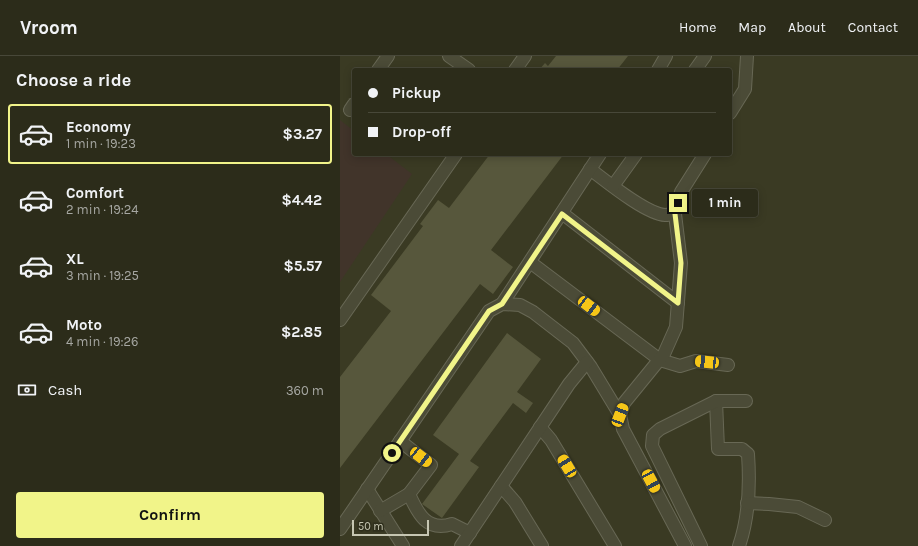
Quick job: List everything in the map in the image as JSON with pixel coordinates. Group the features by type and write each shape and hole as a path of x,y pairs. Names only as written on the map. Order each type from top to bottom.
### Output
{"lane":[{"path":"379,68 388,56"},
{"path":"516,68 525,56"},
{"path":"659,68 666,56"},
{"path":"696,68 705,56"},
{"path":"732,110 745,89 748,56"},
{"path":"454,61 466,68"},
{"path":"340,320 455,156"},
{"path":"340,529 489,311 502,304 599,156"},
{"path":"613,186 635,156"},
{"path":"620,415 624,403 664,354 676,327 681,263 675,214 681,192 704,156"},
{"path":"590,169 631,199 651,210 664,215 675,214"},
{"path":"562,214 678,303"},
{"path":"530,262 660,360 680,366 696,361 728,364"},
{"path":"502,304 520,305 533,312 573,342 620,415 623,429 685,546"},
{"path":"409,494 414,506 423,520 432,525 443,527 452,524 466,541 569,384 587,362"},
{"path":"716,401 718,449 742,449 748,454 749,467 747,503 744,531 739,546"},
{"path":"701,546 652,446 653,435 660,429 716,401 746,401"},
{"path":"540,427 551,440 615,546"},
{"path":"380,511 409,494 431,465 400,441"},
{"path":"501,486 515,502 542,546"},
{"path":"367,489 403,546"},
{"path":"747,503 798,507 824,520"}],"shaded area":[{"path":"340,120 352,129 352,156 389,156 412,174 340,282"}],"building":[{"path":"556,56 628,56 619,68 541,68 545,63 548,66"},
{"path":"488,156 562,156 491,250 513,267 493,294 480,284 340,468 340,377 391,311 371,295 423,226 420,224 438,200 449,208"},
{"path":"507,333 541,359 517,392 533,403 526,413 513,403 470,461 479,467 442,518 422,504 459,454 433,435"}],"route":[{"path":"392,453 489,311 502,304 562,214 678,303 681,263 675,214 678,203"}]}
